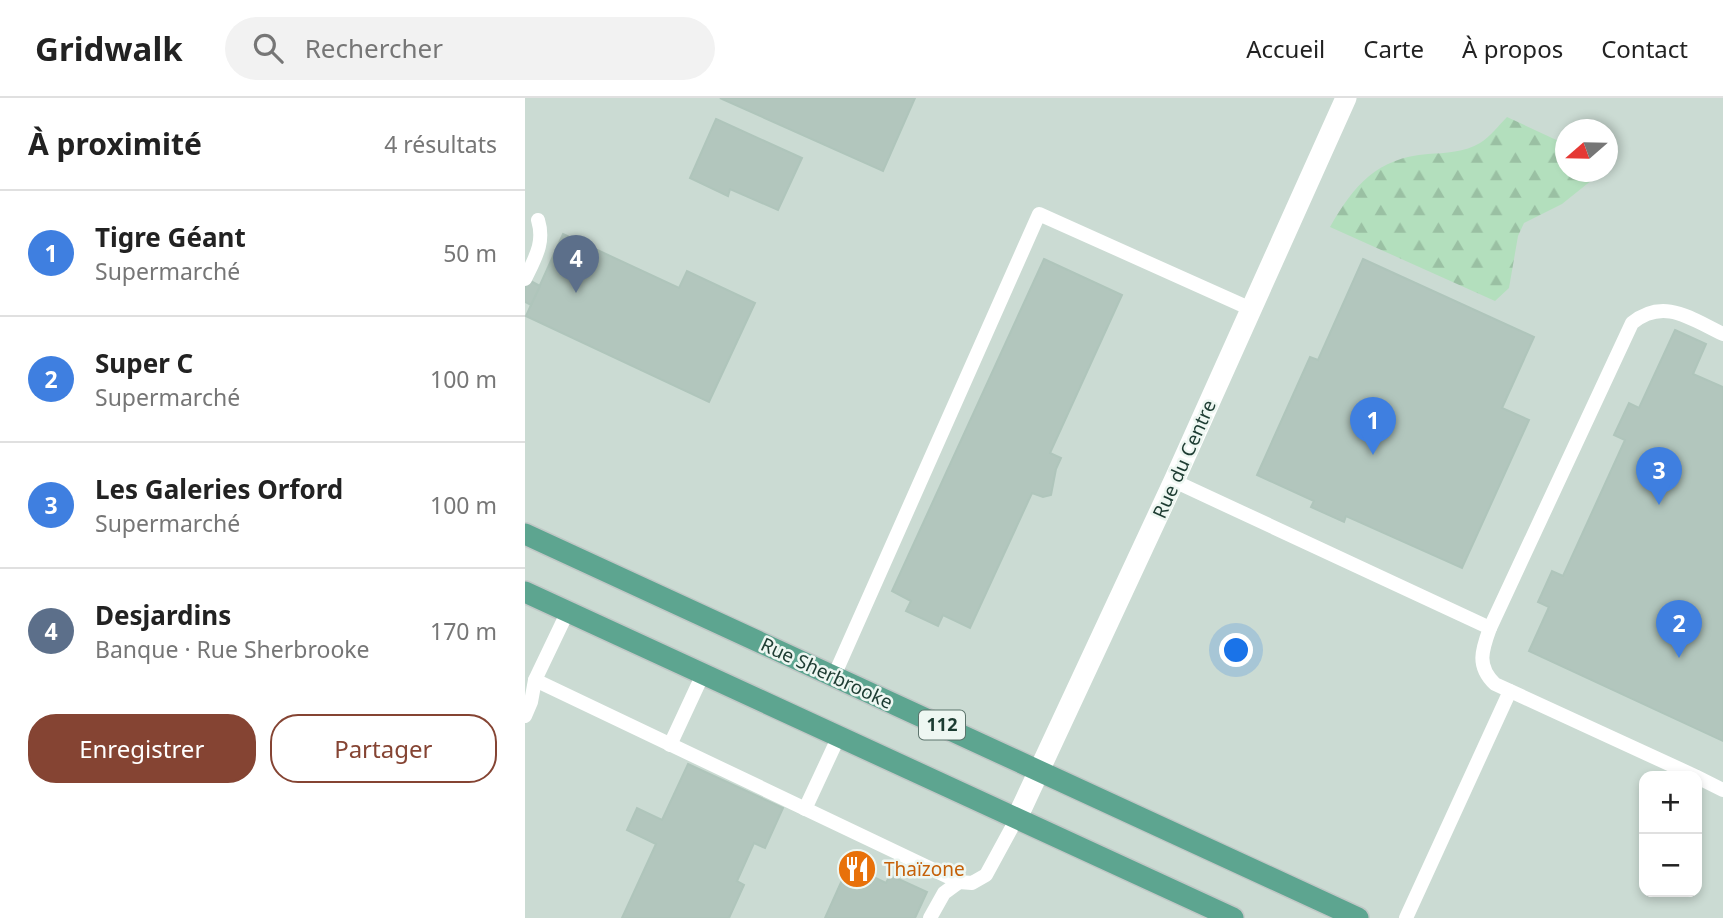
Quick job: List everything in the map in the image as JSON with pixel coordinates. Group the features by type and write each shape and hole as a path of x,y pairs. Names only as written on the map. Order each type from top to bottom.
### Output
{"main road":[{"name":"Rue Sherbrooke","path":"525,534 1359,918"},
{"path":"525,592 1233,918"}],"street":[{"name":"Rue du Centre","path":"1017,818 1174,481 1346,98"}],"lane":[{"path":"834,676 1039,214 1251,309"},
{"path":"525,279 540,248 538,220"},
{"path":"1683,771 1495,684 1484,671 1481,655 1490,628 1632,323 1642,315 1665,310 1678,313 1723,334"},
{"path":"1174,481 1490,628"},
{"path":"525,716 534,694 535,680 568,611"},
{"path":"670,744 703,674"},
{"path":"535,680 959,882 972,883 986,875 1017,818"},
{"path":"1406,918 1510,691"},
{"path":"805,809 839,736"},
{"path":"1702,780 1723,789"},
{"path":"930,918 944,893 959,882"}],"shaded area":[{"path":"525,98 1723,98 1723,918 525,918"}],"green space":[{"path":"1507,117 1555,139 1555,182 1590,182 1562,204 1524,223 1518,236 1509,288 1495,301 1330,227 1358,186 1381,168 1410,157 1455,152 1474,146 1487,138"}],"building":[{"path":"720,98 915,98 883,171"},
{"path":"716,119 802,158 778,210 730,189 728,196 690,178"},
{"path":"563,234 679,288 687,271 755,303 709,402 526,316"},
{"path":"1044,259 1122,295 1050,453 1061,458 1051,495 1043,497 1032,493 970,628 943,615 938,626 906,611 911,601 892,591"},
{"path":"1363,259 1534,337 1502,408 1529,420 1462,568 1346,516 1344,522 1311,507 1314,501 1257,475 1310,357 1318,360"},
{"path":"525,278 540,286 531,305 525,302"},
{"path":"1675,330 1706,344 1693,374 1723,387 1723,741 1529,651 1549,607 1538,602 1552,571 1563,576 1625,440 1614,435 1629,403 1639,408"},
{"path":"688,764 783,808 765,848 754,843 737,881 744,885 729,918 622,918 656,844 627,830 637,808 662,820"},
{"path":"847,859 867,869 865,873 886,883 890,875 927,892 915,918 825,918 843,878 840,876"}],"place":[{"name":"Desjardins","path":"576,293"},
{"name":"Tigre Géant","path":"1373,455"},
{"name":"Les Galeries Orford","path":"1659,505"},
{"name":"Super C","path":"1679,658"},
{"name":"Thaïzone","path":"857,869"}]}
